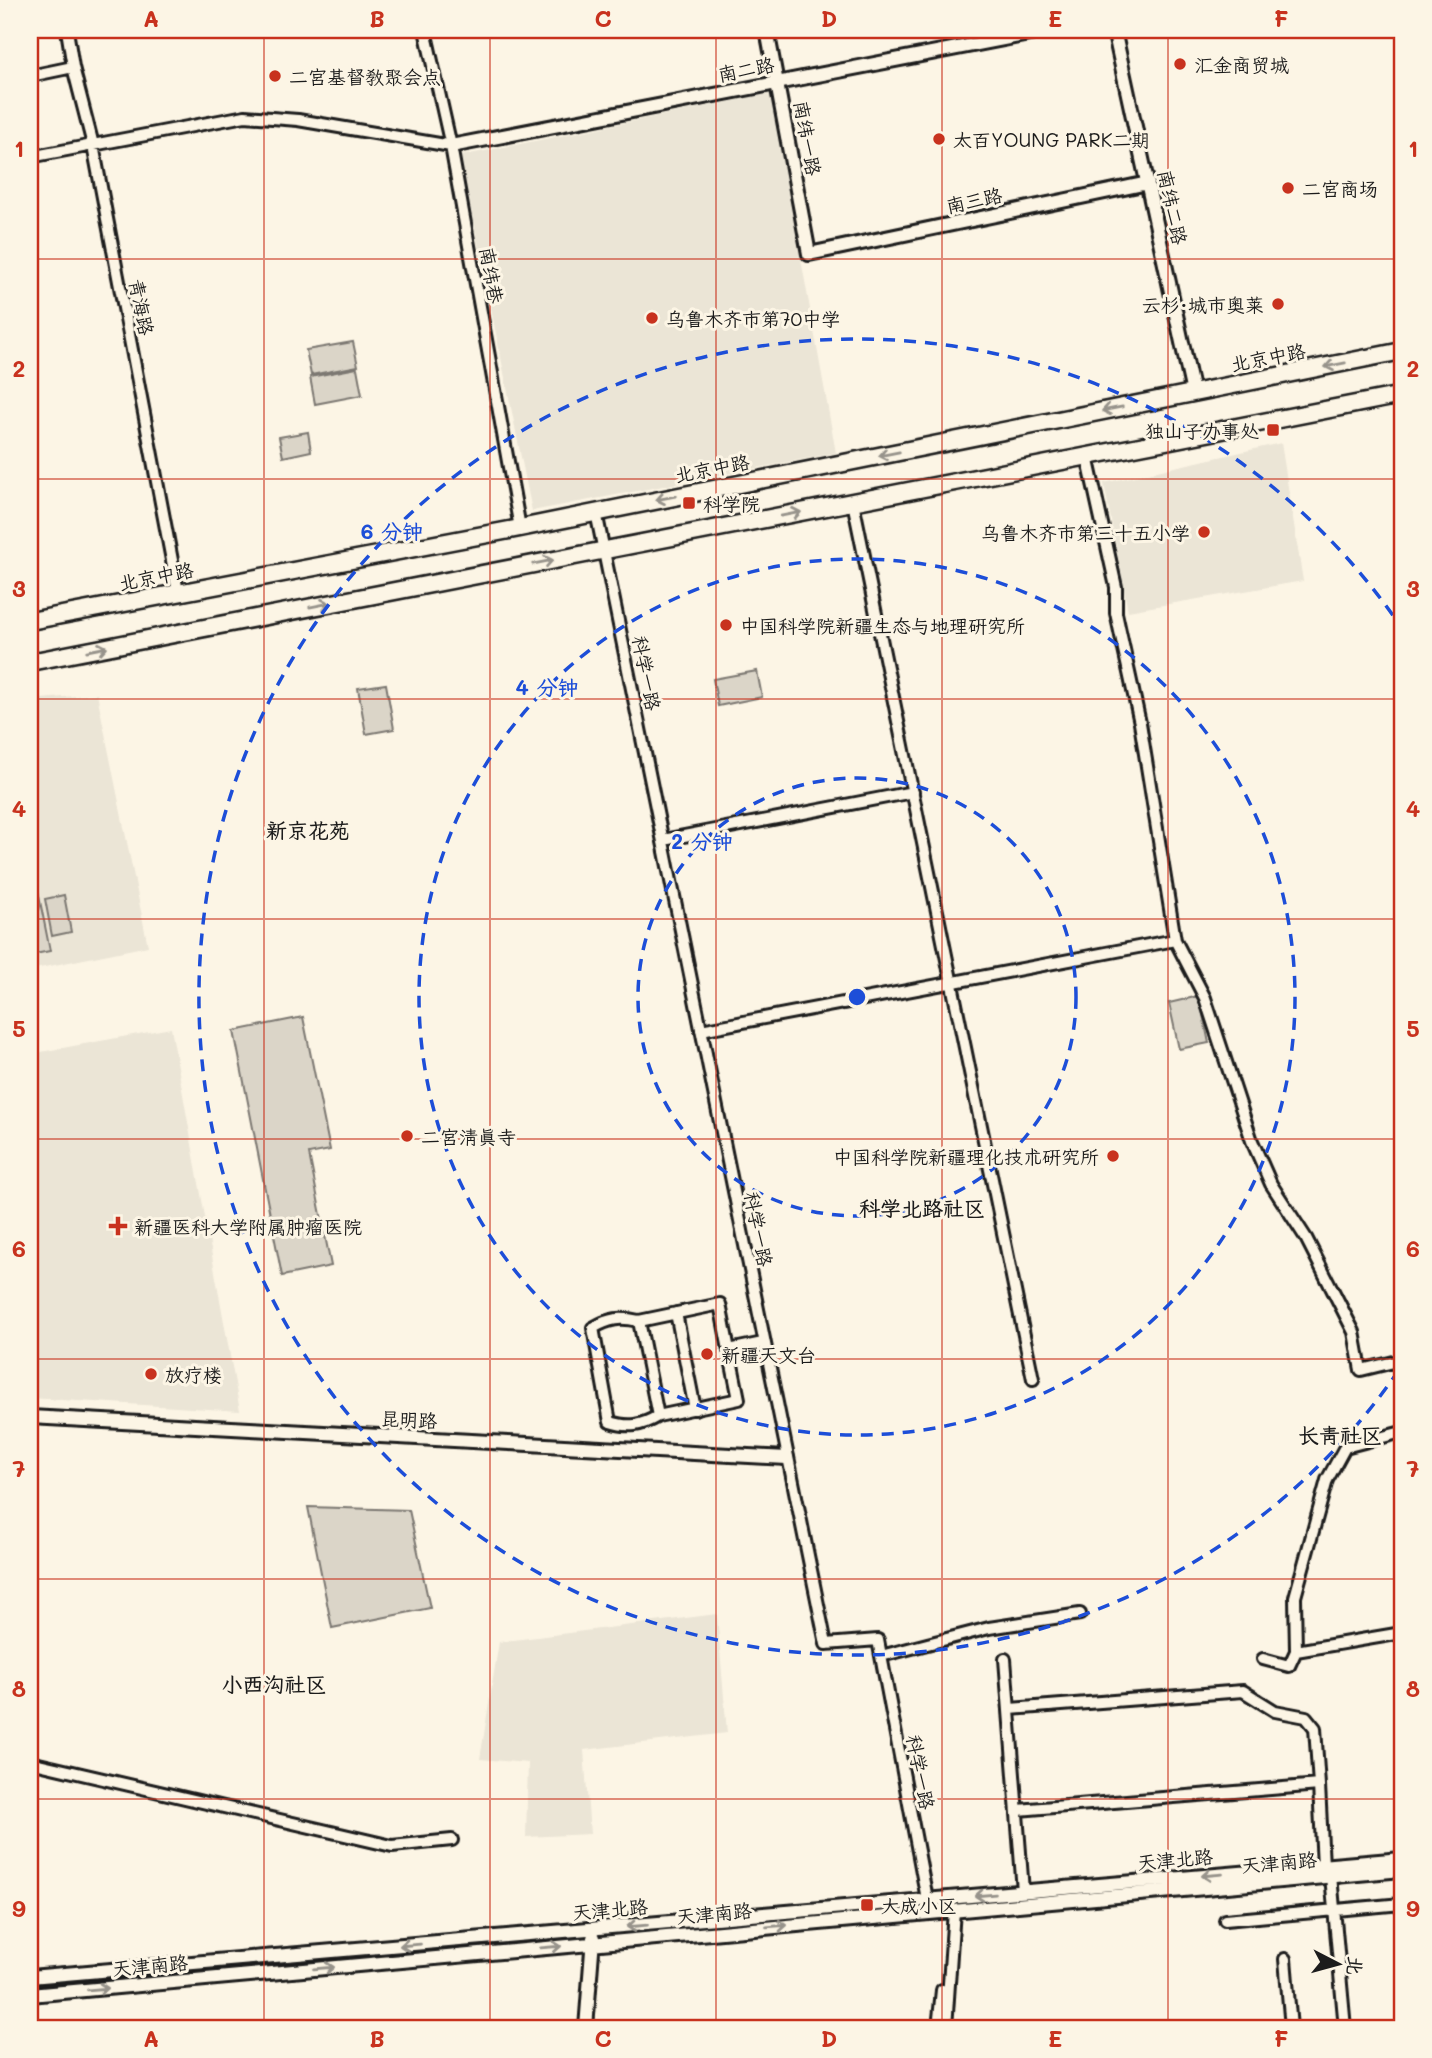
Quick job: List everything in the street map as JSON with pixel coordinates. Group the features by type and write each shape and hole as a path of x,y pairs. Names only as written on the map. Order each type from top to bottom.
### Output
{"main road":[{"name":"北京中路","path":"30,621 520,528 1402,351"},
{"path":"30,662 1402,394"}],"street":[{"name":"青海路","path":"66,30 93,145 178,593"},
{"name":"南纬巷","path":"425,30 451,146 520,528"},
{"name":"南纬一路","path":"767,30 809,254"},
{"name":"南二路","path":"451,146 1049,30"},
{"name":"南纬二路","path":"1114,30 1194,393"},
{"path":"30,76 73,68"},
{"path":"30,157 245,116 269,116 451,146"},
{"name":"南三路","path":"809,254 1148,183"},
{"path":"1087,456 1116,587 1116,613 1140,723 1175,940 1205,998 1271,1184 1306,1238 1354,1332 1361,1370 1402,1360"},
{"path":"853,502 1033,1379"},
{"name":"科学一路","path":"596,512 763,1343 827,1644 878,1640 927,1899"},
{"path":"663,840 913,792"},
{"path":"701,1030 1175,940"},
{"path":"719,1304 739,1399 658,1416 644,1424 625,1427 610,1422 593,1328 606,1320 620,1317 639,1321 719,1304"},
{"path":"676,1314 695,1409"},
{"path":"639,1321 658,1416"},
{"path":"729,1350 763,1343"},
{"name":"昆明路","path":"30,1417 787,1458"},
{"path":"1263,1659 1289,1666 1296,1651 1295,1597 1327,1480 1345,1447 1402,1432"},
{"path":"881,1656 989,1629 1080,1614"},
{"path":"1296,1651 1402,1633"},
{"path":"1005,1659 1023,1891"},
{"path":"1010,1709 1242,1691 1275,1711 1306,1717 1315,1728 1327,1871 1345,2028"},
{"path":"30,1762 392,1846 452,1840"},
{"path":"1018,1810 1319,1785"},
{"path":"1327,1871 1402,1859"},
{"name":"天津南路","path":"30,1995 804,1917 951,1910 1055,1895 1327,1871 1402,1870"},
{"path":"804,1917 927,1899 1023,1891 1055,1895"},
{"path":"1225,1920 1333,1913 1402,1904"},
{"path":"939,2028 951,1910"},
{"path":"946,2028 951,1910"},
{"path":"586,2028 593,1937"},
{"name":"天津北路","path":"30,1977 593,1937"},
{"path":"1285,1959 1291,2028"}],"shaded area":[{"name":"乌鲁木齐市第70中学","path":"771,93 836,453 532,511 460,156"},
{"path":"353,342 358,366 311,375 306,350"},
{"path":"357,368 362,395 315,404 310,377"},
{"path":"308,432 311,451 283,457 279,437"},
{"name":"乌鲁木齐市第三十五小学","path":"1281,443 1303,581 1128,611 1104,483"},
{"path":"757,671 762,697 718,706 713,679"},
{"path":"386,684 394,729 366,734 358,688"},
{"path":"97,694 148,946 30,970 30,700"},
{"path":"37,886 50,951 30,955 30,887"},
{"path":"64,895 71,932 52,936 45,899"},
{"path":"1199,996 1209,1043 1179,1049 1169,1003"},
{"path":"303,1017 330,1150 309,1154 331,1266 282,1276 234,1031"},
{"name":"新疆医科大学附属肿瘤医院","path":"171,1028 240,1411 30,1398 30,1054"},
{"path":"308,1507 409,1510 430,1608 332,1628"},
{"path":"717,1614 727,1733 584,1750 590,1834 526,1837 528,1763 480,1759 499,1642"}],"place":[{"name":"汇金商贸城","path":"1180,64"},
{"name":"二宫基督教聚会点","path":"275,76"},
{"name":"太百YOUNG PARK二期","path":"939,139"},
{"name":"二宫商场","path":"1288,188"},
{"name":"云杉·城市奥莱","path":"1278,304"},
{"name":"乌鲁木齐市第70中学","path":"652,318"},
{"name":"独山子办事处","path":"1273,430"},
{"name":"科学院","path":"689,503"},
{"name":"乌鲁木齐市第三十五小学","path":"1204,532"},
{"name":"中国科学院新疆生态与地理研究所","path":"726,625"},
{"name":"二宫清真寺","path":"407,1136"},
{"name":"中国科学院新疆理化技术研究所","path":"1113,1156"},
{"name":"新疆医科大学附属肿瘤医院","path":"118,1226"},
{"name":"新疆天文台","path":"707,1354"},
{"name":"放疗楼","path":"151,1374"},
{"name":"大成小区","path":"867,1905"}],"district":[{"name":"新京花苑","path":"308,829"},
{"name":"科学北路社区","path":"922,1207"},
{"name":"长青社区","path":"1340,1434"},
{"name":"小西沟社区","path":"274,1683"}]}
